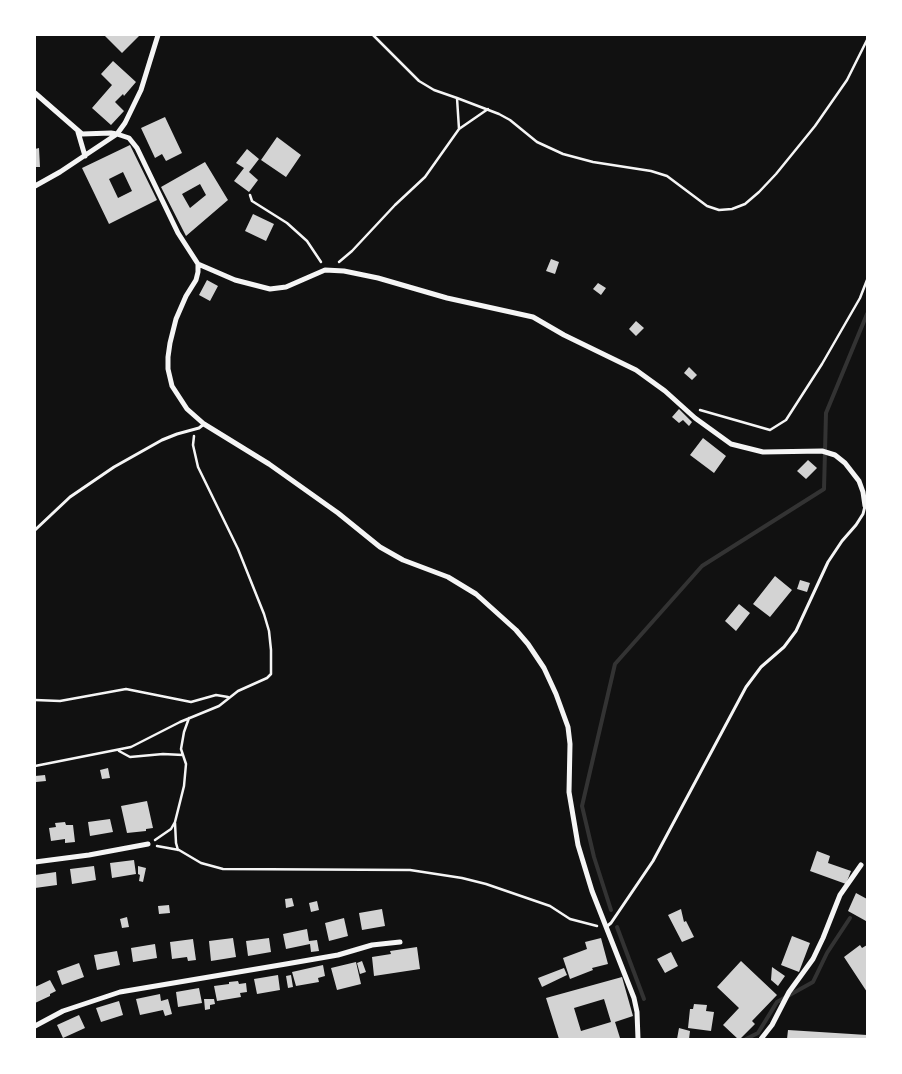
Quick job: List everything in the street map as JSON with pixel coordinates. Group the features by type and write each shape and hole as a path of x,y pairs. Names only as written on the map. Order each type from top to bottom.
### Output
{"street":[{"path":"35,186 117,134 125,123 141,90 158,35"},
{"path":"35,93 78,132 86,135 111,132 128,138 137,148 178,233 198,264 196,280 182,306 172,335 168,369 170,381 177,396 192,415 269,464 392,554 465,586 505,618 528,644 550,680 568,727 570,744 569,792 574,825 592,891 635,1003 638,1039"},
{"path":"78,132 85,156"},
{"path":"198,264 235,280 270,289 286,287 327,270 363,274 447,298 533,317 564,335 636,370 665,391 706,427 732,444 763,452 825,452 843,460 861,486 866,506"},
{"path":"35,862 89,856 148,844"},
{"path":"761,1039 769,1029 789,992 813,959 840,895 861,865"},
{"path":"35,1026 68,1009 120,992 286,964 372,945 400,942"}],"lane":[{"path":"35,530 70,497 114,467 172,436 198,428 204,424"},
{"path":"606,927 611,923 653,860 746,687 761,667 784,647 796,631 828,562 842,541 860,520 866,506"}],"path":[{"path":"372,35 419,80 434,90 488,109 510,120 537,142 564,154 593,162 651,171 668,176 707,206 719,210 732,209 745,204 776,174 829,107 847,80 867,40"},
{"path":"457,98 459,129"},
{"path":"250,195 252,201 287,223 307,241 327,270 352,251 395,205 425,177 459,129 488,109"},
{"path":"698,409 770,430 786,420 822,364 860,298 867,280"},
{"path":"35,766 131,746 180,722 219,706 238,691 267,678 270,674 271,650 269,631 257,593 238,549 198,467 193,445 194,436 198,428"},
{"path":"35,700 60,701 126,689 191,702 216,695 229,697"},
{"path":"148,844 171,829 175,822 184,786 186,764 181,749 189,718"},
{"path":"118,750 130,757 163,754 183,755"},
{"path":"175,822 176,843 179,850"},
{"path":"148,844 179,850 201,863 223,869 410,870 462,878 486,884 550,906 570,919 606,927"}],"building":[{"path":"104,35 140,35 122,53"},
{"path":"113,61 136,82 124,96 123,94 115,102 124,111 111,125 92,108 112,85 101,74"},
{"path":"165,117 182,153 166,161 162,154 155,158 141,128"},
{"path":"277,137 301,155 286,177 261,160"},
{"path":"130,145 157,200 109,224 82,168","holes":["123,172 132,191 118,198 109,179"]},
{"path":"39,148 40,167 35,167 35,149"},
{"path":"247,149 259,159 249,172 258,180 249,192 234,181 244,168 236,163"},
{"path":"205,162 228,200 186,236 161,187","holes":["200,184 206,195 190,208 182,194"]},
{"path":"253,214 274,224 266,241 245,231"},
{"path":"551,259 559,262 555,274 546,271"},
{"path":"207,280 218,286 210,301 199,295"},
{"path":"598,283 606,288 601,295 593,289"},
{"path":"636,321 644,328 636,336 629,329"},
{"path":"689,367 697,375 692,380 684,373"},
{"path":"679,409 692,422 689,426 683,420 679,423 672,417"},
{"path":"703,438 726,456 714,473 690,455"},
{"path":"808,460 817,468 806,479 797,471"},
{"path":"775,576 792,590 770,617 753,604"},
{"path":"800,580 810,583 807,592 797,589"},
{"path":"739,604 750,613 736,631 725,621"},
{"path":"108,768 110,778 102,779 100,770"},
{"path":"45,775 46,781 36,782 35,776"},
{"path":"147,801 153,828 146,829 146,831 127,833 121,806"},
{"path":"110,819 113,832 90,836 88,822"},
{"path":"65,822 66,825 73,825 75,842 65,843 65,839 51,841 49,828 56,827 55,823"},
{"path":"817,851 830,856 828,863 851,871 846,884 810,871"},
{"path":"134,860 136,874 112,878 110,863"},
{"path":"94,866 96,880 72,884 70,869"},
{"path":"138,866 146,868 143,882 139,881"},
{"path":"56,872 57,885 35,888 35,875"},
{"path":"856,893 867,899 866,921 848,911"},
{"path":"292,898 294,906 286,908 285,899"},
{"path":"317,901 319,910 311,912 309,903"},
{"path":"169,905 170,913 159,914 158,906"},
{"path":"382,909 385,926 362,930 359,913"},
{"path":"681,909 684,922 686,921 694,937 682,942 668,915"},
{"path":"127,917 129,927 122,928 120,919"},
{"path":"344,918 348,936 329,941 325,923"},
{"path":"307,929 309,941 317,940 319,951 311,952 310,944 286,949 283,934"},
{"path":"792,936 810,943 799,972 781,965"},
{"path":"233,938 236,957 211,961 209,941"},
{"path":"269,938 271,952 248,956 246,941"},
{"path":"601,938 608,964 592,968 593,970 570,979 563,958 587,949 585,942"},
{"path":"193,939 196,960 188,961 187,957 172,959 170,942"},
{"path":"155,944 157,958 133,962 131,948"},
{"path":"860,945 862,948 867,945 867,992 844,957"},
{"path":"417,947 420,969 374,976 372,957 391,954 390,951"},
{"path":"117,951 120,965 97,970 94,955"},
{"path":"671,952 678,966 665,973 657,959"},
{"path":"362,961 366,972 360,974 357,963"},
{"path":"741,961 777,995 752,1021 755,1024 738,1039 723,1025 739,1008 717,987"},
{"path":"356,962 361,984 337,990 331,968"},
{"path":"79,963 84,977 62,985 57,971"},
{"path":"323,965 325,976 318,978 319,982 296,986 292,972"},
{"path":"772,967 785,976 778,986 771,980"},
{"path":"564,968 567,975 542,987 538,978"},
{"path":"278,975 280,990 257,994 254,979"},
{"path":"291,975 293,987 288,988 286,976"},
{"path":"622,977 633,1016 615,1022 620,1038 559,1039 546,998","holes":["604,999 611,1022 581,1031 574,1008"]},
{"path":"50,980 56,991 35,1003 35,987"},
{"path":"238,981 239,984 246,983 247,992 240,993 241,997 217,1001 214,986"},
{"path":"199,988 202,1003 178,1007 176,992"},
{"path":"160,994 161,1001 168,999 172,1014 165,1016 163,1010 140,1015 136,999"},
{"path":"204,999 214,999 215,1004 210,1005 210,1009 205,1010"},
{"path":"119,1001 123,1015 101,1022 96,1008"},
{"path":"694,1004 707,1005 706,1011 714,1012 711,1031 688,1028 690,1009 693,1009"},
{"path":"79,1015 85,1028 63,1038 57,1025"},
{"path":"679,1028 690,1031 689,1039 677,1039"},
{"path":"788,1030 867,1035 867,1039 787,1039"}],"waterway":[{"path":"611,910 594,857 582,806 615,664 702,566 824,489 826,413 867,314"},
{"path":"746,1039 758,1033 777,1002 813,982 827,953 850,918"},
{"path":"617,927 644,999"}]}
